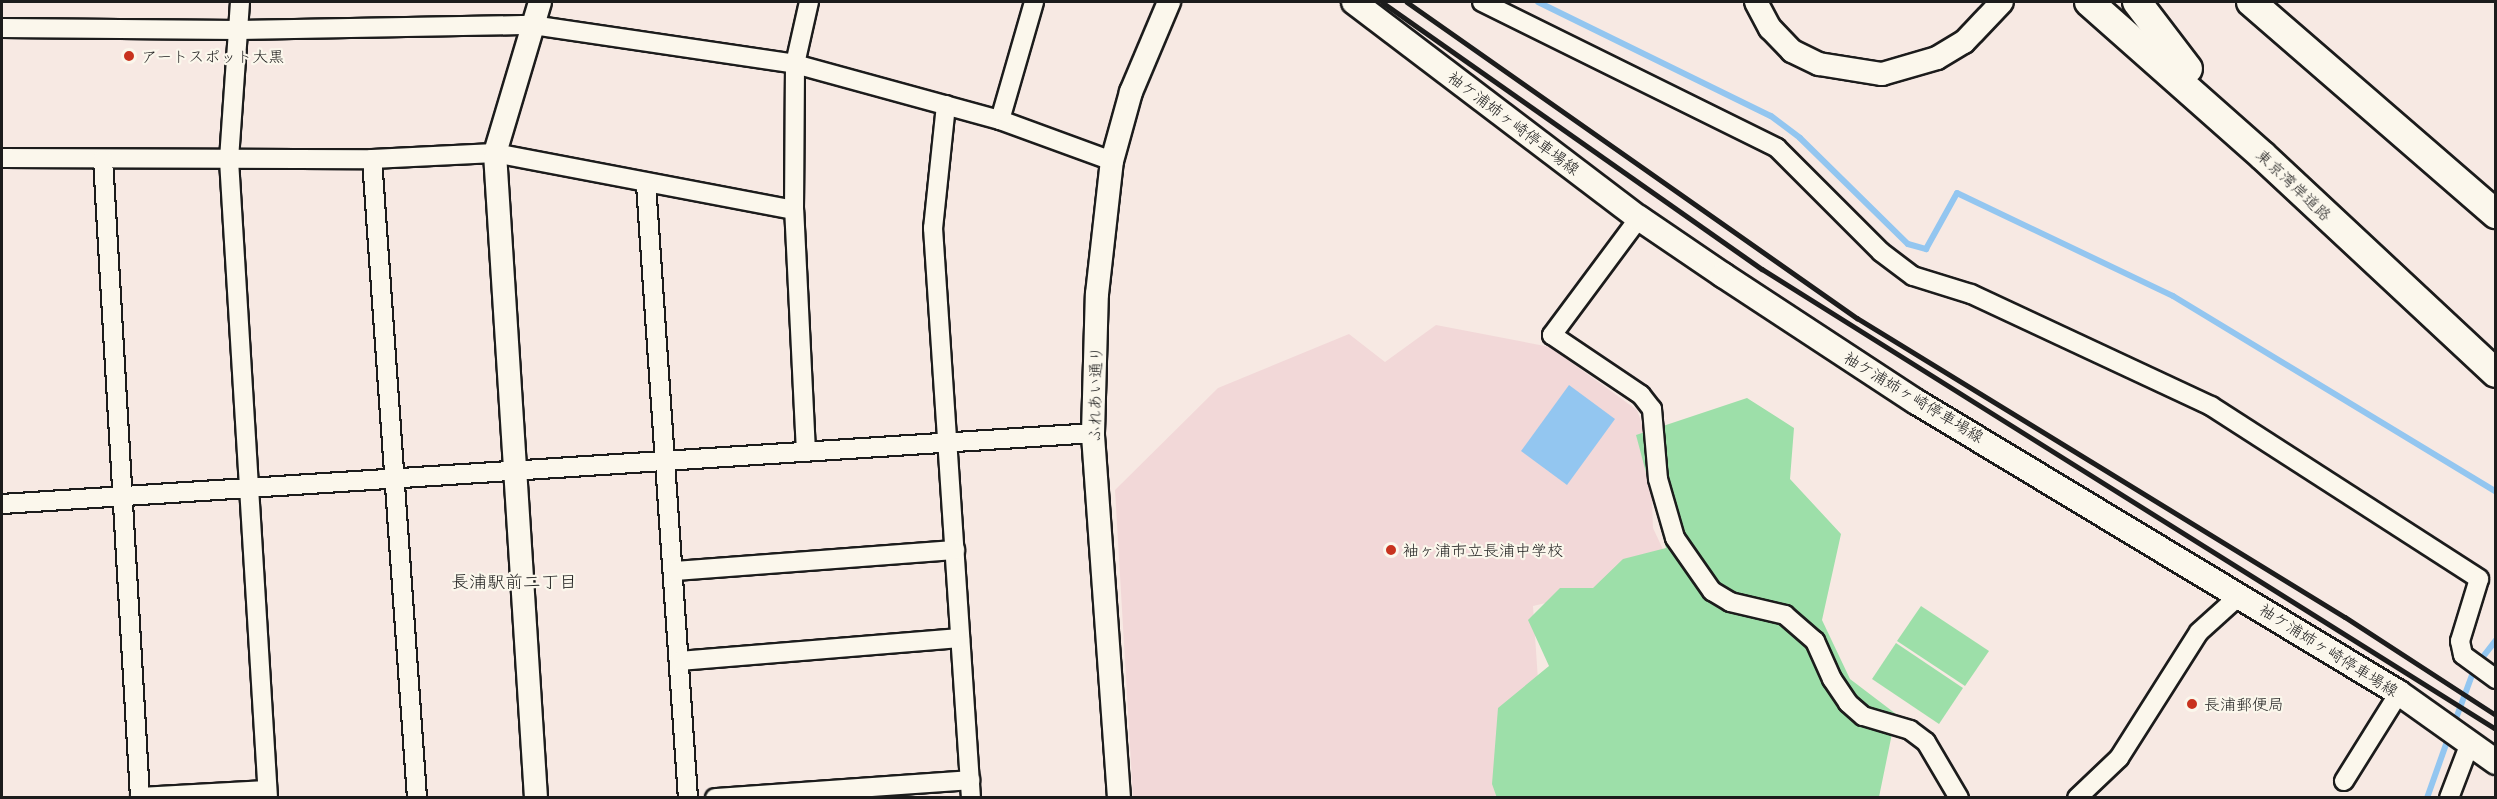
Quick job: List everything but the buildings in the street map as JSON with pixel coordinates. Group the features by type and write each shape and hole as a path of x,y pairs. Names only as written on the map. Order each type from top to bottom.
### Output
{"highway":[{"name":"東京湾岸道路","path":"2089,2 2263,156 2496,373"},
{"path":"2137,2 2176,58 2238,118 2263,156"},
{"path":"2251,2 2496,214"}],"main road":[{"name":"袖ケ浦姉ヶ崎停車場線","path":"1354,2 1639,218 1915,401 2399,693 2496,762"}],"street":[{"path":"103,159 120,495 140,797 268,794 247,486 229,160 240,2"},
{"path":"536,798 495,153 540,2"},
{"path":"806,452 794,210 795,64 809,2"},
{"path":"1000,120 1034,2"},
{"name":"ふれあい通り","path":"1119,798 1093,433 1097,294 1112,161 1131,92 1168,2"},
{"path":"1482,2 1777,148 1881,252 1913,276 1971,294 2211,406 2479,579 2460,641 2463,655 2496,679"},
{"path":"1756,2 1770,28 1792,51 1819,64 1882,74 1937,58 1964,42 2002,2"},
{"path":"2,28 238,30 532,24 795,64 1000,120 1112,161"},
{"path":"716,798 970,789 933,228 946,105"},
{"path":"2,158 372,159 495,153 646,184 794,210"},
{"path":"372,159 417,798"},
{"path":"646,184 688,798"},
{"path":"1639,218 1552,335 1641,395 1652,409 1658,479 1675,538 1712,591 1730,602 1785,615 1815,641 1832,679 1848,703 1863,716 1910,730 1926,742 1959,798"},
{"path":"2,504 394,476 664,462 1093,433"},
{"path":"674,571 954,550"},
{"path":"2082,796 2119,758 2199,632 2240,595"},
{"path":"679,661 960,638"},
{"path":"2343,780 2399,693"},
{"path":"2449,798 2470,742"}],"shaded area":[{"name":"袖ヶ浦市立長浦中学校","path":"1436,325 1550,347 1637,410 1650,446 1653,528 1674,573 1533,606 1539,695 1497,797 1133,797 1115,490 1218,388 1349,334 1385,362"}],"green space":[{"path":"1747,398 1794,428 1790,479 1841,534 1822,620 1850,679 1896,714 1879,797 1497,798 1492,784 1498,708 1549,666 1528,620 1560,588 1593,588 1623,559 1666,548 1636,435"},
{"path":"1921,606 1989,651 1965,686 1897,641"},
{"path":"1896,643 1963,688 1939,724 1872,679"}],"water":[{"path":"1569,385 1615,419 1567,485 1521,451"}],"waterway":[{"path":"1538,2 1771,116 1800,138 1908,244 1926,249 1957,193 2173,296 2496,492"},
{"path":"2454,724 2475,667 2496,640"},
{"path":"2427,798 2449,736"}],"railway":[{"path":"1382,2 1762,269 2496,729"},
{"path":"1407,2 1857,318 2345,617 2496,715"}],"place":[{"name":"アートスポット大黒","path":"129,56"},
{"name":"袖ヶ浦市立長浦中学校","path":"1391,550"},
{"name":"長浦郵便局","path":"2192,704"}],"district":[{"name":"長浦駅前二丁目","path":"514,582"}]}
